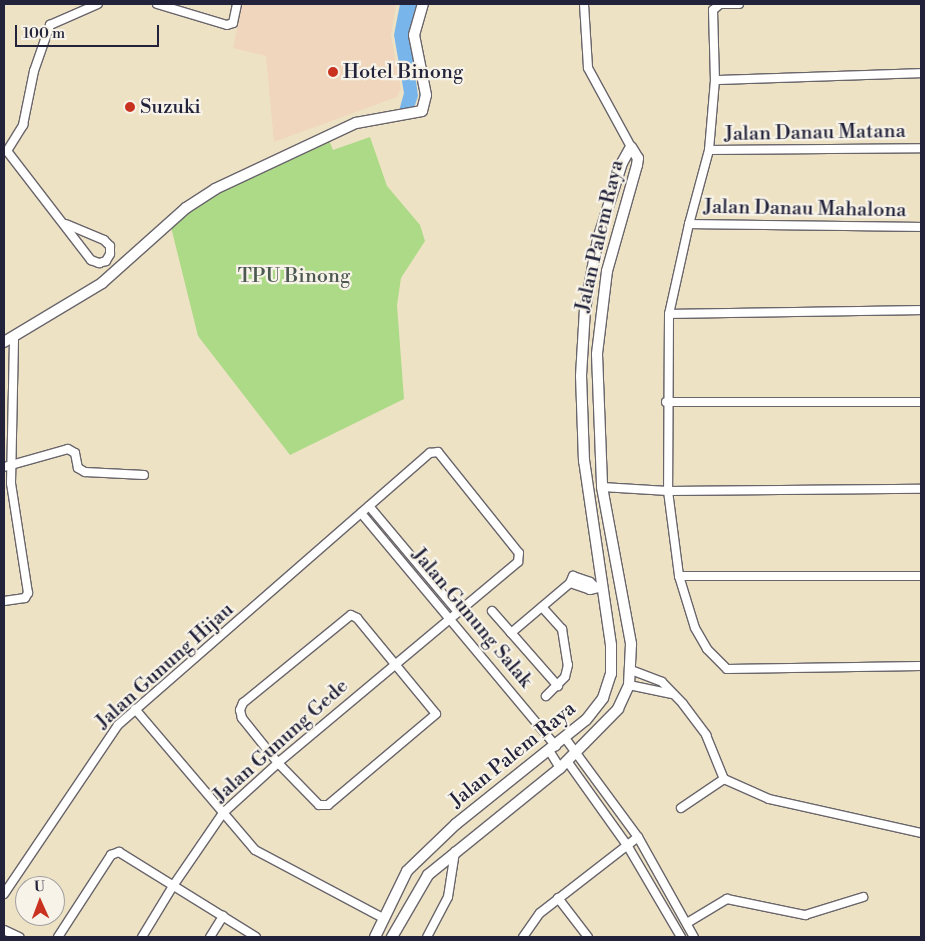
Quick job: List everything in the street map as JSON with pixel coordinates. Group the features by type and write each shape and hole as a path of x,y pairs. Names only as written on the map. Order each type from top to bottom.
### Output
{"street":[{"path":"66,224 104,240 110,246 110,254 106,261 100,264 91,260 66,224 5,151 23,125 34,71 50,25 98,4"},
{"path":"156,4 167,5 230,25 237,4"},
{"path":"4,342 102,283 186,208 215,189 331,132 356,123 422,111 425,104 414,35 423,4"},
{"path":"584,4 588,68 632,147"},
{"path":"739,4 720,4 713,10 715,80 710,150 688,224 669,314 666,402 668,491 679,576 695,628 707,649 727,669 921,666"},
{"path":"715,80 921,73"},
{"name":"Jalan Palem Raya","path":"375,937 407,871 456,824 553,749 586,720 604,698 611,674 612,645 600,588 584,461 581,376 584,318 598,239 622,163 632,147 638,158 637,165 607,271 598,325 598,440 602,487 631,644 629,686 618,709 577,752 428,875 392,937"},
{"name":"Jalan Danau Matana","path":"710,150 921,148"},
{"name":"Jalan Danau Mahalona","path":"688,224 921,227"},
{"path":"669,314 921,310"},
{"path":"4,601 25,598 28,593 11,483 14,464 14,337"},
{"path":"666,402 921,402"},
{"path":"4,467 68,449 75,453 78,468 86,472 144,475"},
{"name":"Jalan Gunung Gede","path":"142,937 173,886 223,813 278,763 393,665 516,564 519,556 438,452 430,453 370,506"},
{"path":"602,487 668,491 921,489"},
{"name":"Jalan Gunung Hijau","path":"4,894 106,740 135,709 370,506"},
{"name":"Jalan Gunung Salak","path":"370,506 458,612"},
{"name":"Jalan Gunung Salak","path":"361,513 451,617 627,845 681,937"},
{"path":"679,576 921,576"},
{"path":"511,633 572,580 590,590 620,585"},
{"path":"542,606 562,629 568,666 565,677 546,696"},
{"path":"492,611 558,686"},
{"path":"351,615 357,618 393,665 434,708 433,718 324,806 319,805 278,763 242,718 240,710 244,703 351,615"},
{"path":"631,670 653,678 672,694 706,735 724,780 769,799 921,833"},
{"path":"629,686 672,694"},
{"path":"135,709 255,850 272,861 383,918"},
{"path":"565,738 638,837 694,937"},
{"path":"681,808 724,780"},
{"path":"523,937 540,914 558,898 638,837"},
{"path":"58,937 114,853 119,852 256,937"},
{"path":"427,937 448,897 455,852"},
{"path":"687,923 726,899 805,915 863,897"},
{"path":"558,898 588,937"},
{"path":"210,937 223,916"},
{"path":"4,930 19,937"}],"shaded area":[{"name":"Hotel Binong","path":"242,4 396,4 391,35 401,89 397,97 274,142 266,56 233,48"}],"green space":[{"name":"TPU Binong","path":"370,137 387,186 420,225 425,241 401,278 397,305 404,399 290,455 198,336 171,227 201,202 329,140 333,150"}],"water":[{"path":"400,4 417,4 410,37 418,96 413,111 399,111 404,93 394,35"}],"place":[{"name":"Hotel Binong","path":"333,72"},
{"name":"Suzuki","path":"130,107"}]}
